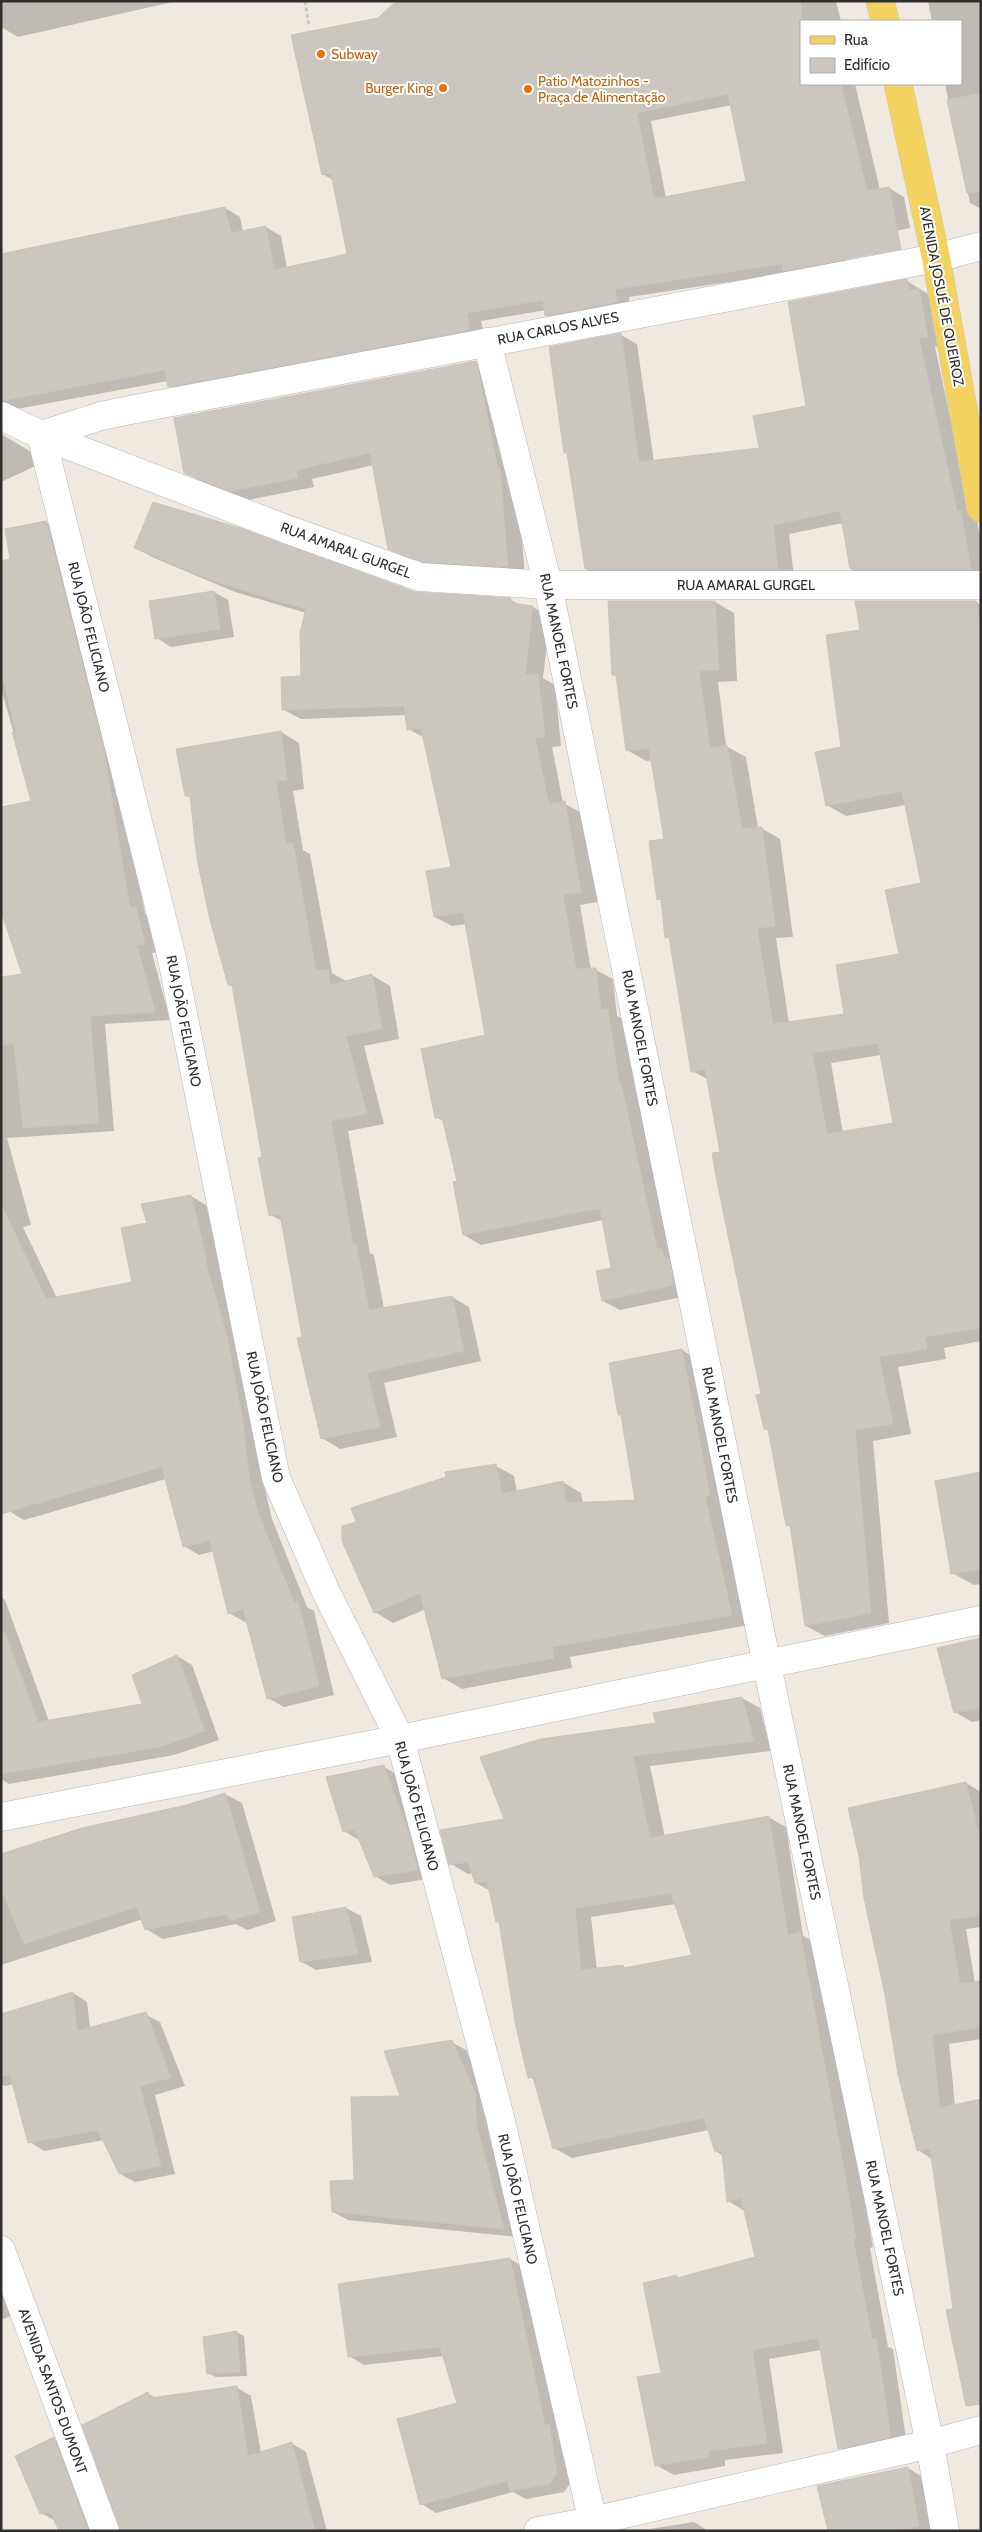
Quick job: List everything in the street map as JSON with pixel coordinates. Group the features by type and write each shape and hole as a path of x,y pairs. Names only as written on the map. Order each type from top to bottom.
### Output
{"main road":[{"path":"880,1 885,20"},
{"name":"AVENIDA JOSUÉ DE QUEIROZ","path":"898,85 936,258 981,508"}],"street":[{"name":"RUA CARLOS ALVES","path":"41,435 102,416 135,409 936,258 981,246"},
{"name":"RUA MANOEL FORTES","path":"487,342 548,585 767,1665 930,2444 945,2531"},
{"name":"RUA AMARAL GURGEL","path":"1,416 41,435 286,529 420,577 548,585 981,585"},
{"name":"RUA JOÃO FELICIANO","path":"41,435 171,954 276,1478 326,1592 400,1739 500,2118 594,2526"},
{"path":"1,1817 400,1739 981,1620"},
{"name":"AVENIDA SANTOS DUMONT","path":"1,2250 105,2531"},
{"path":"538,2531 594,2526 981,2430"}],"path":[{"path":"305,1 309,27"}],"building":[{"path":"396,1 801,1 800,85 841,85 867,191 889,187 901,249 783,271 782,264 615,289 617,302 545,316 543,300 467,313 470,330 168,387 165,370 1,401 1,254 225,207 231,233 266,226 274,270 347,254 331,173 322,175 291,35 378,18","holes":["728,94 746,181 654,199 637,113"]},
{"path":"981,93 981,191 967,193 947,100"},
{"path":"907,279 910,290 919,289 928,337 919,338 957,511 961,510 971,569 850,569 840,511 773,525 778,569 585,569 567,453 564,453 549,347 621,333 639,462 759,448 753,416 806,406 788,302"},
{"path":"476,361 498,469 500,469 508,567 423,562 388,549 370,453 296,470 298,478 230,491 184,473 174,418"},
{"path":"153,502 240,528 415,592 511,598 511,603 533,606 525,675 538,674 545,737 535,738 549,804 565,801 581,892 563,895 576,969 596,968 601,1010 608,1009 619,1083 621,1083 657,1249 662,1249 665,1259 669,1258 674,1285 602,1301 596,1271 611,1268 600,1208 463,1235 453,1182 457,1181 442,1117 435,1118 421,1049 485,1035 463,912 434,917 426,871 451,867 421,728 407,730 404,706 282,710 281,677 301,676 300,632 306,609 216,582 134,548"},
{"path":"46,521 103,745 130,908 136,907 145,944 137,945 155,1012 90,1016 99,1123 23,1128 14,1044 1,1045 1,977 22,974 1,911 1,807 31,801 12,732 17,735 1,672 1,561 10,559 5,529"},
{"path":"214,591 220,629 155,639 149,601"},
{"path":"608,601 715,601 719,670 699,671 710,748 727,745 742,829 762,827 775,926 757,928 773,1024 844,1014 836,965 899,954 885,890 921,883 902,791 826,806 815,752 841,747 826,635 860,630 855,601 976,601 981,629 981,1328 925,1337 927,1349 879,1357 893,1424 855,1430 871,1613 805,1626 790,1525 786,1526 768,1429 764,1429 756,1395 761,1394 717,1182 712,1153 720,1152 705,1069 691,1072 669,937 665,938 661,899 657,900 649,841 664,839 649,748 626,751 616,675 612,675","holes":["878,1043 893,1123 827,1134 812,1053"]},
{"path":"281,731 287,780 276,781 286,844 293,843 316,971 328,969 330,985 372,974 382,1029 346,1036 367,1114 331,1121 353,1244 356,1244 369,1310 452,1296 464,1351 367,1373 380,1427 321,1439 297,1338 302,1337 280,1214 269,1216 258,1158 262,1157 232,985 228,985 210,920 197,859 190,796 185,796 176,749"},
{"path":"191,1195 207,1260 205,1260 227,1336 243,1423 249,1476 257,1510 294,1603 298,1601 319,1686 267,1699 243,1609 228,1614 210,1540 183,1547 162,1467 1,1514 1,1204 46,1299 132,1282 121,1228 147,1223 141,1204"},
{"path":"682,1349 710,1495 705,1496 732,1615 552,1647 554,1658 442,1679 420,1593 374,1613 342,1541 342,1526 356,1522 351,1508 446,1477 445,1472 496,1464 502,1494 563,1481 566,1503 635,1500 621,1415 618,1415 609,1363"},
{"path":"981,1472 981,1569 951,1574 935,1481"},
{"path":"1,1633 5,1633 38,1722 142,1704 132,1675 177,1655 205,1731 159,1747 1,1774"},
{"path":"981,1638 981,1708 954,1713 937,1648"},
{"path":"742,1697 754,1741 633,1756 650,1838 769,1816 788,1935 800,1932 856,2238 853,2238 872,2339 876,2338 891,2437 838,2449 818,2338 752,2350 767,2443 708,2451 709,2457 655,2466 637,2377 661,2373 643,2283 677,2275 677,2278 755,2257 741,2198 727,2202 722,2151 715,2152 704,2118 553,2149 533,2077 528,2078 516,2027 499,1922 496,1922 487,1881 475,1883 468,1862 449,1865 440,1830 504,1819 480,1757 541,1739 656,1723 653,1713","holes":["671,1893 692,1955 624,1968 623,1965 581,1970 575,1908"]},
{"path":"384,1765 409,1835 418,1870 374,1877 355,1830 343,1832 326,1777"},
{"path":"966,1782 981,1842 981,1915 949,1920 960,1984 981,1981 981,2027 932,2035 940,2108 981,2099 981,2404 966,2406 946,2310 953,2309 930,2149 917,2151 898,2074 885,1995 864,1898 859,1856 848,1808"},
{"path":"225,1793 260,1912 229,1921 227,1914 145,1930 137,1907 24,1944 1,1889 1,1854 82,1828 187,1805"},
{"path":"346,1907 358,1954 300,1962 292,1917"},
{"path":"73,1992 77,2031 146,2012 171,2078 140,2086 161,2166 119,2174 98,2130 28,2143 10,2075 1,2076 1,2014"},
{"path":"452,2040 475,2093 477,2127 504,2229 332,2212 330,2181 354,2180 351,2097 400,2096 384,2051"},
{"path":"510,2258 545,2426 549,2424 557,2473 549,2484 510,2491 507,2481 420,2505 397,2419 457,2403 440,2347 348,2357 338,2284"},
{"path":"237,2331 240,2372 207,2374 203,2337"},
{"path":"237,2386 248,2456 292,2442 315,2531 120,2531 82,2425 148,2392 150,2398"},
{"path":"54,2437 88,2531 59,2531 50,2512 40,2514 15,2456"},
{"path":"908,2467 919,2526 896,2531 828,2531 817,2486"}],"place":[{"name":"Subway","path":"321,54"},
{"name":"Burger King","path":"443,88"},
{"name":"Patio Matozinhos - Praça de Alimentação","path":"528,89"}]}
